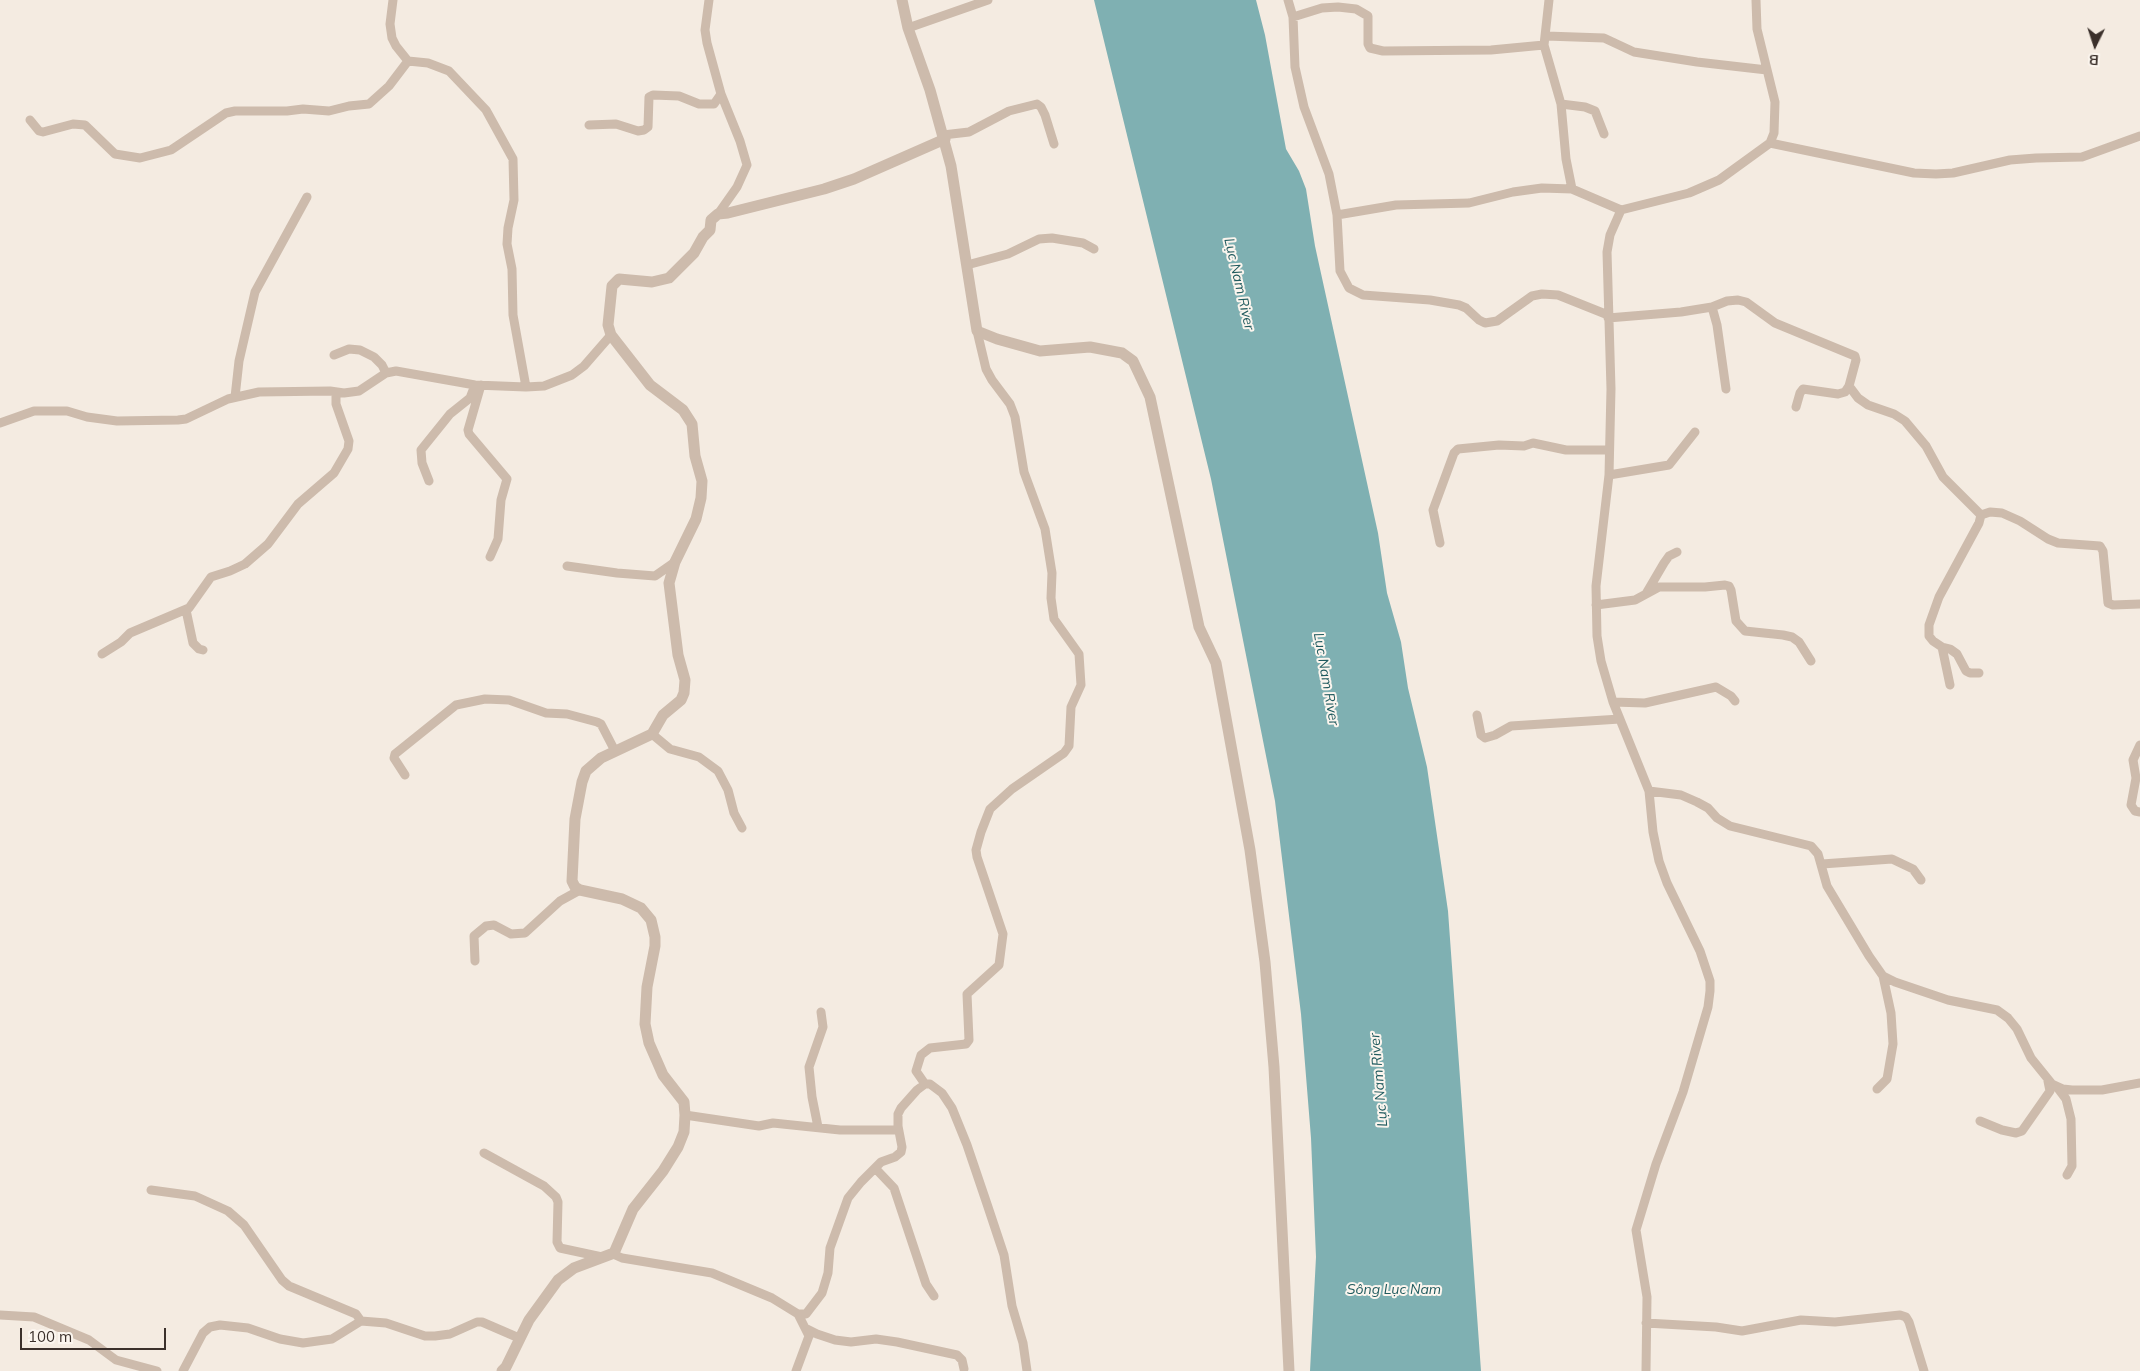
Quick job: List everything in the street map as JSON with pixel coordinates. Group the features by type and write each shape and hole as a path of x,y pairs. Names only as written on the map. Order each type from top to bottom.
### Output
{"street":[{"path":"393,0 390,24 392,38 396,46 408,61 428,63 449,71 486,110 511,154 514,200 508,228 507,244 512,269 514,324 526,387"},
{"path":"502,1371 515,1351 519,1338 540,1304 558,1280 574,1268 608,1255 633,1210 663,1171 678,1147 684,1132 686,1115 684,1102 663,1075 655,1059 646,1032 647,987 655,937 651,920 641,908 622,899 580,890 575,887 572,881 575,819 586,771 615,751 652,734 663,715 681,700 685,686 678,655 669,583 675,562 696,519 701,498 702,481 695,456 692,424 683,410 650,385 612,335 608,324 609,302 612,286 615,281 626,279 652,282 669,278 694,253 703,237 710,230 711,220 718,214 737,187 747,166 740,141 721,94 705,30 709,0"},
{"path":"902,0 908,28 944,137 956,186 977,331 986,369 1010,404 1015,417 1024,472 1045,529 1052,573 1054,619 1079,654 1081,685 1071,707 1069,746 1064,753 1012,789 990,809 981,832 976,850 977,857 1003,934 999,965 967,994 969,1040 966,1044 930,1048 921,1056 916,1071 925,1084"},
{"path":"908,28 988,0"},
{"path":"1288,0 1293,17 1295,67 1304,107 1329,174 1337,216 1340,271 1345,282 1355,292 1374,296 1430,300 1459,305 1466,308 1478,320 1485,323 1497,321 1532,296 1542,294 1558,295 1608,316 1681,312 1712,307 1727,301 1738,300 1746,302 1775,323 1854,356 1856,360 1849,386 1845,392 1838,394 1803,389 1796,407"},
{"path":"1549,0 1545,41 1561,104 1567,168 1572,189"},
{"path":"1337,216 1396,205 1469,203 1513,192 1542,188 1572,189 1621,210 1689,193 1710,185 1770,143 1775,121 1775,102 1757,29 1756,0"},
{"path":"1293,17 1322,8 1356,9 1368,16 1368,44 1370,48 1383,51 1491,50 1545,41 1604,38 1634,52 1696,62 1767,70"},
{"path":"30,120 39,131 44,132 73,124 85,125 115,154 130,157 147,157 171,150 226,114 235,111 287,111 303,109 329,111 369,104 389,86 408,61"},
{"path":"589,125 616,124 638,131 644,130 648,127 649,97 674,96 699,104 714,104 721,94"},
{"path":"718,214 824,189 854,179 944,137 970,132 1009,111 1037,104 1045,115 1054,144"},
{"path":"1561,104 1585,107 1595,111 1604,134"},
{"path":"1770,143 1914,173 1936,174 1953,173 2010,160 2082,157 2140,136"},
{"path":"234,397 239,361 255,292 307,197"},
{"path":"1621,210 1610,235 1607,252 1610,389 1609,475 1599,553 1596,605 1601,661 1613,702 1649,791 1658,862 1700,952 1708,976 1710,991 1708,1006 1683,1092 1656,1164 1636,1230 1647,1296 1646,1371"},
{"path":"967,265 1008,254 1039,239 1052,238 1083,243 1094,249"},
{"path":"1712,307 1717,325 1726,389"},
{"path":"977,331 997,339 1040,351 1090,347 1122,354 1133,360 1150,397 1199,626 1216,663 1250,850 1265,962 1274,1067 1290,1371"},
{"path":"0,423 34,411 67,411 87,417 117,421 186,419 212,405 234,397 259,392 359,391 386,373 396,370 478,385 544,386 572,375 584,366 612,335"},
{"path":"334,355 349,349 360,350 374,357 382,365 386,373"},
{"path":"429,481 422,463 421,450 450,414 474,394 478,385"},
{"path":"478,385 468,430 469,434 508,479 501,500 498,539 490,557"},
{"path":"1849,386 1858,398 1868,405 1894,414 1904,421 1926,446 1943,477 1982,515"},
{"path":"102,654 121,642 130,632 186,610 212,577 238,567 262,549 298,504 334,473 348,449 350,441 336,404 336,392"},
{"path":"1609,475 1669,464 1695,432"},
{"path":"1440,543 1433,510 1454,453 1458,449 1499,445 1524,446 1533,443 1566,450 1609,450"},
{"path":"1979,673 1970,674 1966,671 1957,654 1933,641 1929,636 1929,625 1939,597 1982,515 1990,512 2002,513 2020,521 2048,539 2058,542 2100,546 2103,551 2108,603 2113,605 2140,604"},
{"path":"1646,595 1669,556 1677,552"},
{"path":"567,566 655,576 675,562"},
{"path":"1596,605 1635,600 1660,587 1695,588 1729,586 1736,621 1745,631 1783,635 1792,638 1799,642 1811,661"},
{"path":"186,610 193,643 198,649 203,650"},
{"path":"1942,647 1950,685"},
{"path":"1613,702 1646,703 1716,687 1731,696 1735,701"},
{"path":"405,775 394,758 395,754 456,705 485,699 510,700 546,713 566,714 597,722 601,724 615,751"},
{"path":"1477,715 1481,735 1485,738 1495,736 1511,726 1620,719"},
{"path":"652,734 670,749 699,757 718,771 728,790 734,813 742,828"},
{"path":"2140,745 2133,760 2136,778 2131,805 2135,811 2140,812"},
{"path":"1649,791 1681,795 1708,808 1717,818 1737,828 1811,846 1818,854 1827,886 1868,956 1883,976 1891,1013 1893,1044 1887,1079 1877,1089"},
{"path":"1822,864 1892,859 1913,869 1921,880"},
{"path":"475,961 474,936 486,926 494,925 511,934 525,933 560,901 580,890"},
{"path":"1883,976 1903,985 1948,1000 1997,1010 2008,1018 2017,1029 2031,1058 2066,1099 2071,1119 2072,1166 2067,1175"},
{"path":"818,1128 809,1066 822,1027 821,1012"},
{"path":"2051,1083 2072,1090 2102,1090 2140,1083"},
{"path":"1980,1121 2002,1130 2016,1133 2022,1131 2050,1091 2051,1083"},
{"path":"798,1314 806,1314 822,1293 828,1273 830,1248 848,1198 881,1162 895,1157 901,1152 898,1114 910,1097 925,1084 930,1084 942,1093 952,1108 967,1145 1004,1255 1012,1306 1023,1343 1026,1371"},
{"path":"686,1115 750,1125 773,1123 840,1130 898,1130"},
{"path":"484,1153 544,1186 556,1197 558,1202 557,1242 560,1248 712,1273 772,1298 798,1314 809,1336 796,1371"},
{"path":"875,1168 894,1188 926,1284 934,1296"},
{"path":"151,1190 195,1196 228,1211 244,1225 282,1280 289,1286 356,1314 361,1321"},
{"path":"1646,1323 1716,1326 1742,1331 1801,1320 1835,1322 1900,1314 1906,1317 1909,1322 1924,1371"},
{"path":"0,1315 34,1317 89,1340 116,1360 157,1371"},
{"path":"183,1371 203,1333 210,1328 232,1325 303,1343 332,1339 361,1321 386,1323 425,1336 450,1334 477,1322 482,1322 519,1338"},
{"path":"807,1329 834,1340 851,1342 876,1339 957,1354 962,1360 964,1369"}],"water":[{"name":"Sông Lục Nam","path":"1094,0 1256,0 1265,35 1286,149 1299,171 1306,189 1315,246 1378,533 1387,593 1401,642 1408,688 1427,767 1448,911 1481,1371 1310,1371 1316,1257 1311,1138 1301,1014 1275,801 1211,479"}],"water label":[{"name":"Lục Nam River","path":"1239,284"},
{"name":"Lục Nam River","path":"1326,679"},
{"name":"Lục Nam River","path":"1379,1080"}]}
